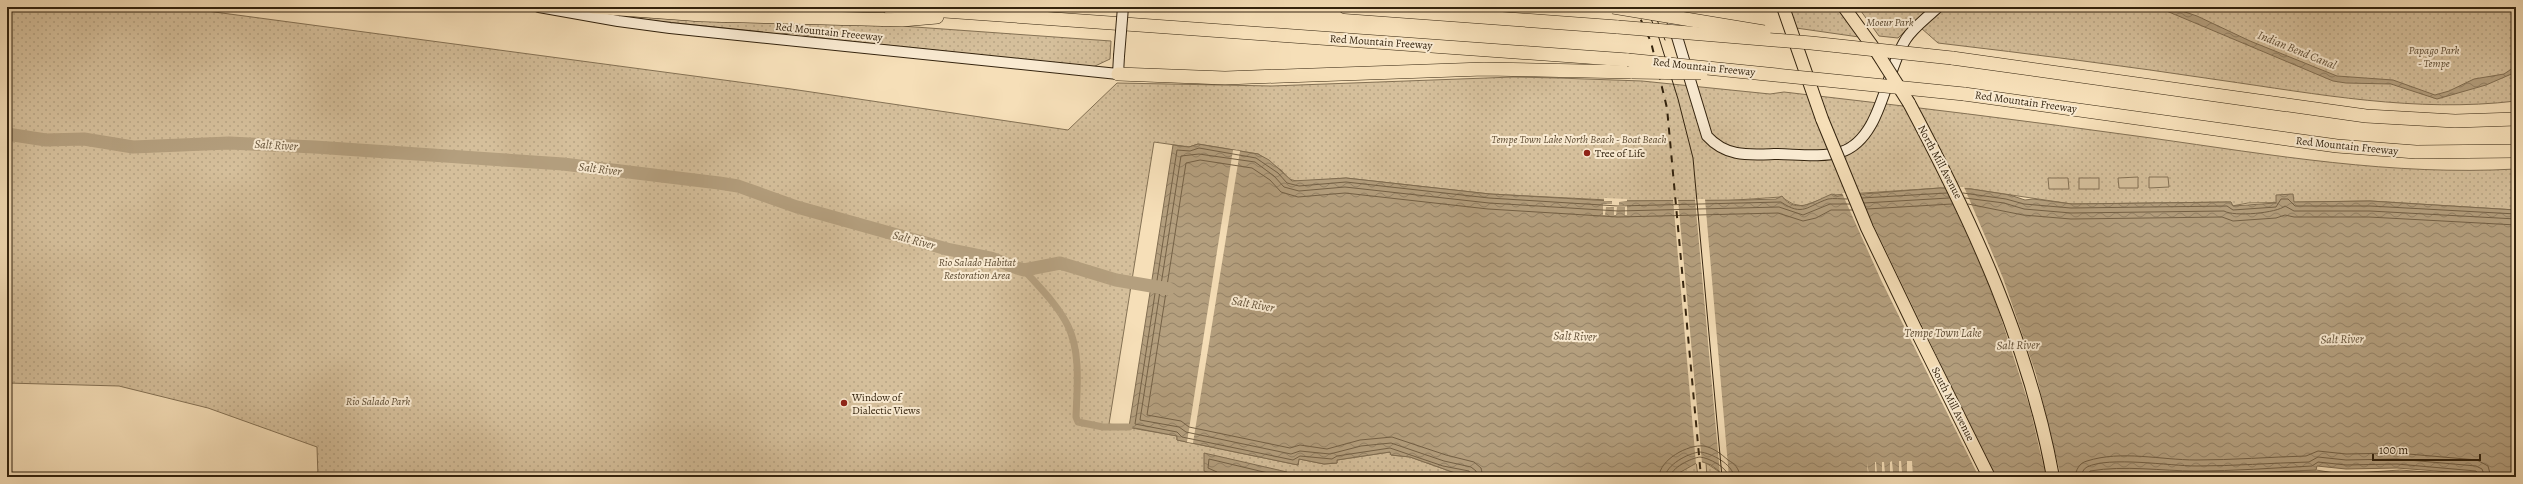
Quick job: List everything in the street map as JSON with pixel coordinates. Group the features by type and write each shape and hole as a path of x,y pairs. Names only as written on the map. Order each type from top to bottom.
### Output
{"highway":[{"path":"594,7 702,15 902,20 982,14"},
{"name":"Red Mountain Freeway","path":"888,7 1630,66 1662,74 1758,72 1964,94 2337,146 2422,152 2516,151"},
{"path":"1345,7 1811,43 1952,58 2366,116 2455,121 2516,119"},
{"path":"1612,7 1740,26 1811,43"},
{"path":"1118,74 1225,78 1484,69 1630,66"}],"main road":[{"name":"South Mill Avenue","path":"1783,7 1822,119 1867,228 1989,477"},
{"name":"North Mill Avenue","path":"1844,7 1878,54 1909,103 1963,207 1996,283 2012,329 2038,409 2053,477"}],"street":[{"name":"Red Mountain Freeeway","path":"539,7 664,27 1118,74"},
{"path":"1118,74 1123,7"},
{"path":"1668,7 1707,136 1718,147 1730,153 1752,155 1834,154 1855,145 1862,138 1873,120 1906,39 1938,7"}],"green space":[{"path":"7,7 177,7 791,89 1068,130 1117,83 1272,86 1513,77 1642,81 1770,94 1784,92 1922,108 2287,157 2378,167 2424,170 2516,169 2516,210 2370,201 2248,203 2232,206 2231,202 2072,204 1971,189 1940,188 1833,195 1803,206 1793,204 1781,197 1721,201 1627,201 1490,194 1346,178 1300,182 1289,179 1281,170 1258,154 1198,144 1189,147 1154,142 1109,424 1177,436 1177,440 1298,465 1299,459 1324,464 1337,463 1337,460 1390,452 1391,455 1410,457 1458,474 1489,477 318,477 317,447 208,408 119,386 7,383"},
{"path":"1789,7 1840,7 1859,37 1796,28"},
{"name":"Moeur Park","path":"1858,7 1930,7 1898,38 1879,36"},
{"name":"Papago Park - Tempe","path":"1944,7 2516,7 2516,101 2441,105 2367,100 2293,91 2114,65 1938,43 1921,28"},
{"path":"601,15 687,19 817,20 1111,41 1110,59 1093,67 829,39 791,33 778,34"},
{"path":"2138,177 2138,188 2119,188 2118,178"},
{"path":"2149,177 2168,177 2169,187 2149,188"},
{"path":"2048,178 2068,178 2069,189 2049,189"},
{"path":"2079,178 2099,178 2099,189 2079,189"},
{"path":"1696,461 1698,477 1672,477"},
{"path":"1706,463 1727,477 1707,477"},
{"path":"2316,470 2341,474 2400,470 2495,477 2078,477 2122,472 2198,475"}],"water":[{"name":"Indian Bend Canal","path":"2157,7 2170,7 2197,16 2250,41 2337,76 2393,80 2435,95 2449,91 2474,79 2504,74 2516,66 2516,72 2486,85 2437,99 2391,84 2346,83 2333,81"},
{"name":"Tempe Town Lake","path":"1198,144 1258,154 1269,160 1292,181 1346,178 1490,194 1612,201 1745,200 1776,199 1782,196 1793,205 1800,206 1813,203 1832,194 1837,196 1940,188 1971,189 2010,195 2025,200 2033,199 2072,204 2231,202 2233,206 2276,203 2276,195 2293,194 2294,202 2370,201 2516,210 2516,477 2397,468 2346,469 2317,466 2316,470 2198,475 2122,472 2078,477 1727,477 1711,465 1700,461 1672,477 1489,477 1458,474 1410,457 1391,455 1390,452 1337,460 1337,463 1324,464 1299,459 1298,465 1177,440 1177,436 1129,427 1173,145 1189,147"},
{"path":"1204,453 1287,472 1289,477 1251,477 1241,474 1240,477 1220,477 1204,471"}],"pier":[{"path":"1233,150 1240,151 1193,443 1187,442"},
{"path":"1945,187 1964,187 2003,278 2036,374 2061,477 2046,477 2030,408 2000,315 1984,272"},
{"path":"1842,193 1858,193 1995,477 1979,477 1881,280"},
{"path":"1604,198 1627,199 1627,201 1619,202 1619,205 1627,205 1627,215 1625,215 1625,207 1617,207 1616,215 1614,215 1614,207 1606,207 1605,215 1603,215 1603,204 1612,204 1612,201 1604,201"},
{"path":"1673,199 1678,199 1702,463 1696,464"},
{"path":"1695,199 1705,199 1729,477 1720,474"},
{"path":"1892,461 1893,472 1899,472 1899,461 1901,461 1902,472 1907,472 1907,461 1912,461 1913,477 1911,474 1868,476 1867,463 1869,474 1875,474 1875,462 1877,473 1882,473 1882,462 1884,462 1885,473 1890,472 1890,462"}],"waterway":[{"name":"Salt River","path":"7,134 46,140 84,139 133,147 229,143 315,147 563,164 719,183 738,186 797,207 947,249 991,258 1024,270 1060,263 1116,280 1169,289"},
{"path":"1024,270 1048,296 1059,311 1064,318 1072,336 1077,359 1076,417 1078,422 1103,427 1129,427"}],"tram line":[{"path":"1646,7 1659,38 1678,99 1693,158 1722,477"},
{"path":"1652,7 1665,40"}],"railway":[{"path":"1635,7 1651,42 1667,108 1701,477"}],"place":[{"name":"Tree of Life","path":"1587,153"},
{"name":"Window of Dialectic Views","path":"844,403"}],"park label":[{"name":"Tempe Town Lake North Beach - Boat Beach","path":"1579,139"},
{"name":"Rio Salado Habitat Restoration Area","path":"977,268"},
{"name":"Rio Salado Park","path":"378,401"}]}
